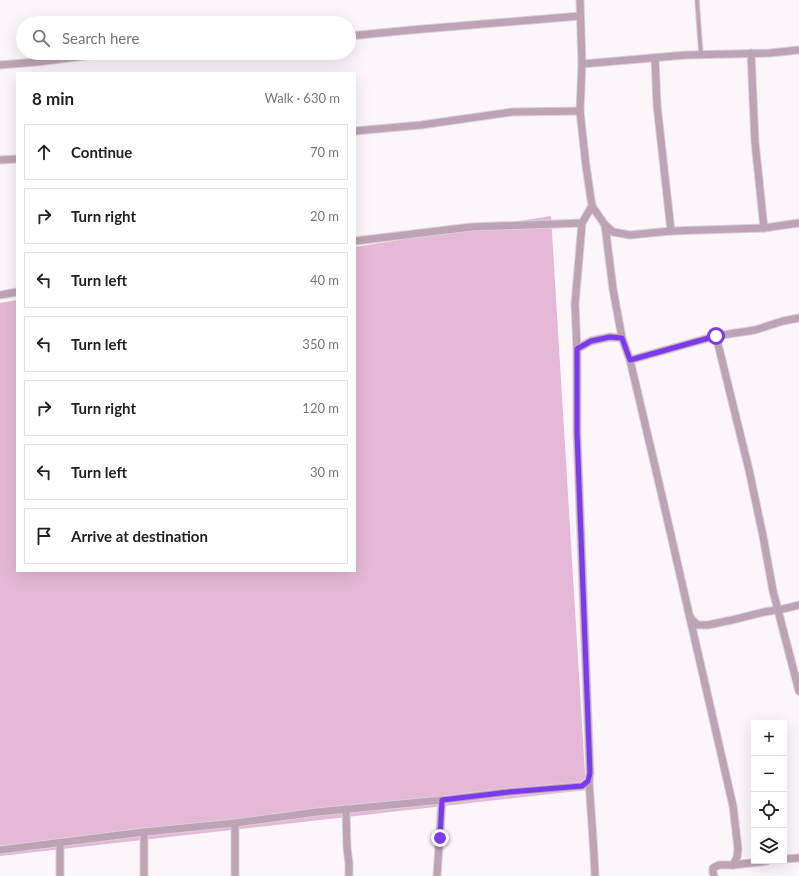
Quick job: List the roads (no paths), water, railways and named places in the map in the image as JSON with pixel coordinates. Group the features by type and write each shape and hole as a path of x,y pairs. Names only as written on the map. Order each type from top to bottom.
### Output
{"street":[{"path":"580,0 582,64 580,111 586,166 592,206 605,225 613,232 630,235 670,231 764,228 799,223"},
{"path":"356,35 426,28 580,16"},
{"path":"582,64 701,55 799,50"},
{"path":"751,52 754,142 764,228"},
{"path":"655,58 657,105 670,231"},
{"path":"0,65 52,60"},
{"path":"356,131 421,125 512,112 580,111"},
{"path":"0,160 16,159"},
{"path":"592,206 582,223 575,304 577,349 577,432 590,773 588,781 595,876"},
{"path":"356,241 472,227 582,223"},
{"path":"605,225 613,289 622,338 630,360 733,806 738,849 737,857 733,865"},
{"path":"0,295 16,292"},
{"path":"630,360 716,336 754,330 799,318"},
{"path":"716,336 749,470 773,591 799,691"},
{"path":"577,349 591,341 610,337 622,338"},
{"path":"689,615 697,625 708,625 799,605"},
{"path":"0,850 346,809 582,786 588,781"},
{"path":"437,876 442,800"},
{"path":"346,809 349,876"},
{"path":"234,823 235,876"},
{"path":"144,832 144,876"},
{"path":"60,843 60,876"},
{"path":"787,859 799,858"},
{"path":"714,876 712,872 713,868 719,865 751,863"}],"lane":[{"path":"697,0 701,55"}]}
